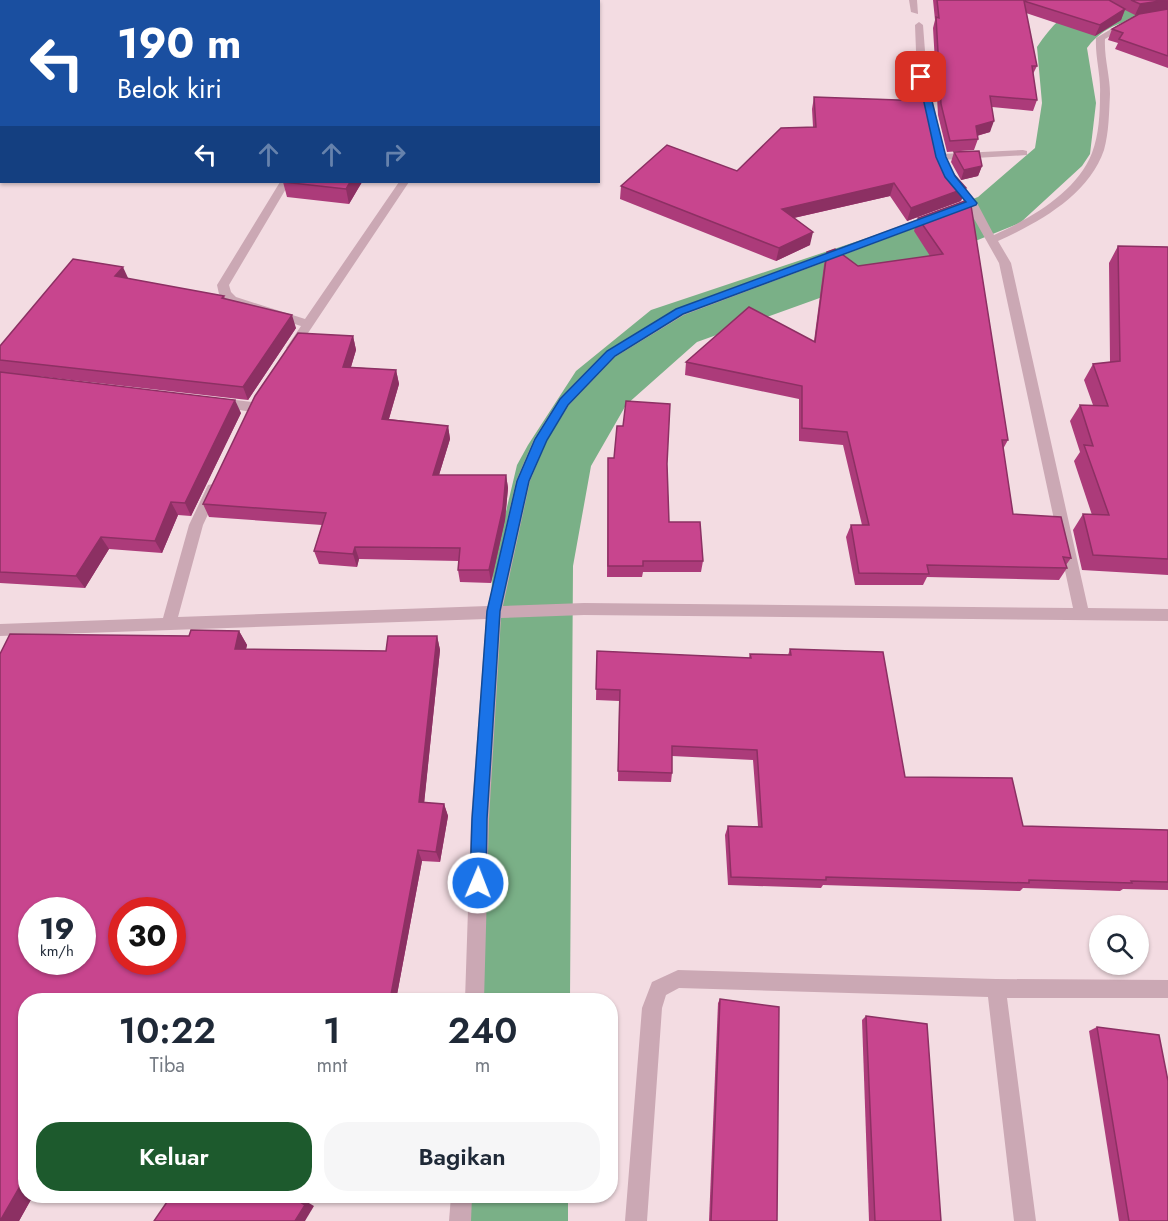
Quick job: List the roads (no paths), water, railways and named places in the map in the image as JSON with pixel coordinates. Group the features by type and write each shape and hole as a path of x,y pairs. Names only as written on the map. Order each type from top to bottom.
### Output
{"street":[{"path":"913,0 915,12"},
{"path":"1115,13 1127,20 1141,21"},
{"path":"990,235 1024,226 1051,210 1089,170 1099,150 1105,91 1101,38 1127,20"},
{"path":"919,25 921,77 943,162 1023,153"},
{"path":"284,183 223,285 225,294 232,300 308,324"},
{"path":"283,361 403,183"},
{"path":"959,189 974,207 1005,263 1082,614"},
{"path":"475,993 480,819 500,610 523,481 541,439 564,402 611,354 680,312 974,207"},
{"path":"206,402 252,408"},
{"path":"170,624 196,525 217,482"},
{"path":"0,630 500,610 1168,615"},
{"path":"636,1221 652,1008 659,989 678,979 996,988 1168,989"},
{"path":"996,988 1025,1221"},
{"path":"460,1221 461,1203"}],"waterway":[{"path":"518,993 533,566 554,465 601,388 674,326 931,237 999,210 1062,154 1069,103 1062,47 1073,33 1095,15 1107,10 1166,0"},
{"path":"509,1221 510,1203"}]}
